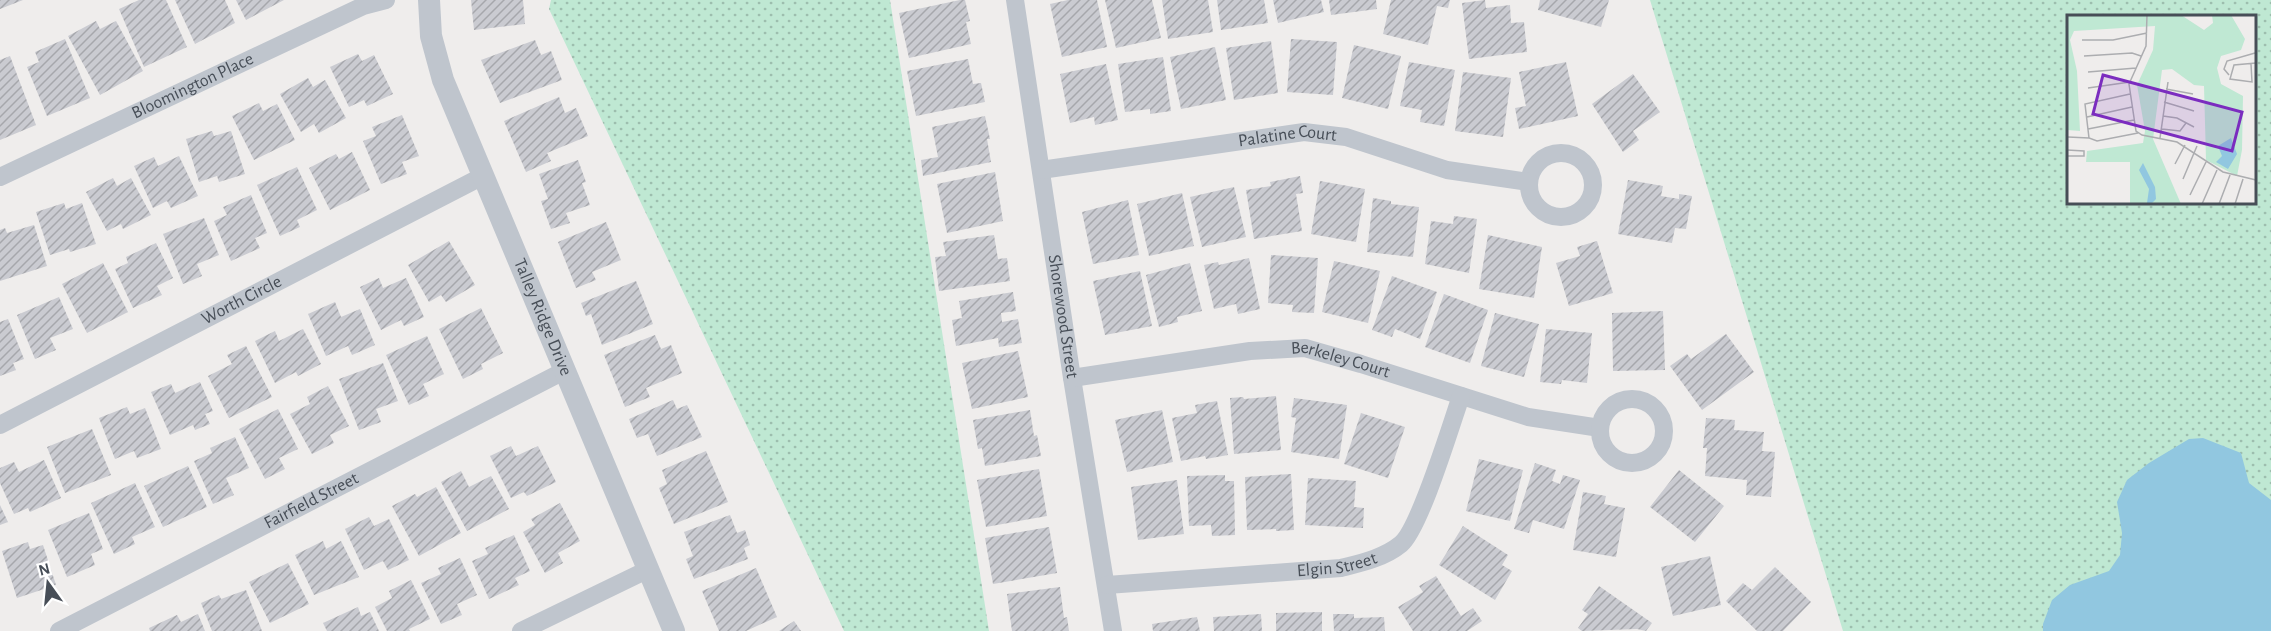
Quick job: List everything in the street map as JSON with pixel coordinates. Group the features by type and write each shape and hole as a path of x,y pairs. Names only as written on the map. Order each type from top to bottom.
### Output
{"street":[{"name":"Bloomington Place","path":"0,177 363,6 386,0"},
{"name":"Talley Ridge Drive","path":"429,0 431,36 443,80 674,631"},
{"name":"Shorewood Street","path":"1015,0 1113,631"},
{"name":"Palatine Court","path":"1041,171 1304,132 1346,137 1447,170 1529,182"},
{"name":"Worth Circle","path":"0,424 483,176"},
{"name":"Berkeley Court","path":"1072,378 1250,351 1305,348 1528,417 1600,428"},
{"name":"Fairfield Street","path":"59,631 564,371"},
{"name":"Elgin Street","path":"1107,585 1341,568 1371,560 1401,544 1416,521 1461,396"},
{"path":"521,631 647,570"}],"green space":[{"path":"551,0 890,0 989,631 844,631 549,9"},
{"path":"1650,0 2271,0 2271,631 1843,631"}],"water":[{"path":"2203,438 2241,453 2249,483 2271,500 2271,631 2043,631 2043,624 2052,600 2070,585 2109,571 2120,555 2122,533 2117,502 2127,480 2149,463 2189,439"}],"building":[{"path":"0,0 23,0 0,9"},
{"path":"139,0 166,0 187,47 144,67 119,9"},
{"path":"175,0 225,0 235,23 195,44"},
{"path":"236,0 284,0 246,20"},
{"path":"471,0 523,0 525,24 474,30"},
{"path":"965,0 970,21 966,22 971,44 909,58 899,13"},
{"path":"1068,0 1097,0 1107,47 1062,57 1050,4"},
{"path":"1105,0 1152,0 1161,38 1116,48"},
{"path":"1162,0 1208,0 1213,32 1168,39"},
{"path":"1217,0 1264,0 1268,23 1221,30"},
{"path":"1273,0 1321,0 1324,12 1278,23"},
{"path":"1329,0 1376,0 1377,9 1331,15"},
{"path":"1391,0 1450,0 1448,8 1437,6 1428,45 1383,34"},
{"path":"1485,0 1486,8 1510,5 1511,23 1524,22 1527,52 1469,59 1462,3"},
{"path":"1540,0 1609,0 1601,27 1538,10"},
{"path":"96,21 100,29 116,21 143,71 100,95 68,36"},
{"path":"65,39 90,98 47,116 27,67 39,62 35,52"},
{"path":"1291,39 1337,42 1333,95 1287,92"},
{"path":"535,40 541,55 551,51 562,80 500,103 481,60"},
{"path":"1271,41 1278,93 1234,100 1226,48"},
{"path":"1354,45 1401,56 1388,109 1342,98"},
{"path":"1215,47 1226,100 1181,109 1170,57"},
{"path":"358,54 362,61 374,55 393,94 367,106 364,100 349,107 330,67"},
{"path":"10,56 36,125 0,140 0,60"},
{"path":"1163,57 1171,111 1150,114 1150,109 1125,112 1118,64"},
{"path":"968,59 973,84 981,83 985,102 916,116 907,71"},
{"path":"1409,62 1455,70 1444,126 1420,122 1422,110 1400,106"},
{"path":"1566,62 1578,116 1519,129 1515,108 1526,106 1519,72"},
{"path":"1106,64 1118,120 1095,125 1094,117 1070,123 1060,74"},
{"path":"1463,72 1511,78 1503,137 1455,131"},
{"path":"1633,74 1660,112 1633,131 1639,140 1623,152 1592,104"},
{"path":"308,78 313,87 325,80 346,118 319,133 314,124 301,132 280,94"},
{"path":"559,97 565,113 576,108 588,136 547,153 551,161 526,172 504,121"},
{"path":"259,103 263,111 277,104 295,140 254,160 232,116"},
{"path":"402,115 419,156 402,162 407,174 381,184 363,141 376,136 372,127"},
{"path":"985,116 990,139 987,139 991,162 923,176 921,160 938,157 932,127"},
{"path":"212,131 214,136 231,131 245,174 219,182 217,176 199,182 186,139"},
{"path":"352,152 370,190 330,210 309,168 336,154 339,159"},
{"path":"179,156 198,196 171,208 167,201 153,208 134,166 154,157 158,166"},
{"path":"578,160 586,182 582,183 590,205 566,213 570,223 551,229 541,201 548,199 539,174"},
{"path":"297,167 317,210 297,220 300,227 280,236 257,185"},
{"path":"995,172 1003,221 947,233 937,184"},
{"path":"1300,176 1303,193 1296,194 1302,231 1254,239 1246,190 1271,186 1270,182"},
{"path":"113,178 117,186 131,178 151,215 123,229 121,224 107,231 86,192"},
{"path":"1628,180 1663,186 1661,196 1679,199 1679,194 1692,196 1686,229 1675,228 1672,243 1618,234"},
{"path":"1320,181 1365,189 1356,242 1311,234"},
{"path":"1234,187 1246,237 1202,247 1190,197"},
{"path":"1182,193 1194,246 1149,256 1137,204"},
{"path":"251,195 267,233 255,238 260,248 231,261 214,221 227,215 223,207"},
{"path":"1373,198 1391,201 1391,204 1419,207 1413,257 1367,252"},
{"path":"1128,200 1139,255 1093,264 1082,212"},
{"path":"64,203 66,209 82,203 96,244 50,255 36,212"},
{"path":"1454,216 1477,219 1469,273 1425,264 1431,221 1453,224"},
{"path":"204,218 219,255 197,264 202,276 183,284 163,234"},
{"path":"606,222 621,260 592,272 596,280 576,288 558,242"},
{"path":"34,225 47,266 0,281 0,230 5,228 7,233"},
{"path":"994,235 998,259 1007,258 1010,281 939,291 935,257 946,256 943,242"},
{"path":"1488,235 1542,247 1534,298 1479,289"},
{"path":"449,241 475,285 446,302 441,295 429,302 408,265"},
{"path":"1597,241 1613,293 1569,306 1556,263 1580,256 1577,247"},
{"path":"156,243 173,278 157,286 162,295 133,308 115,269 128,263 126,257"},
{"path":"1271,255 1318,258 1314,313 1292,312 1293,305 1268,303"},
{"path":"1249,258 1260,309 1238,314 1236,304 1214,309 1204,265 1218,262 1219,265"},
{"path":"1334,261 1380,271 1368,323 1322,312"},
{"path":"103,263 128,312 87,333 62,284"},
{"path":"1190,263 1202,311 1177,317 1178,322 1159,327 1146,275"},
{"path":"1140,271 1152,326 1105,335 1093,281"},
{"path":"1392,276 1437,292 1420,339 1395,329 1392,337 1372,330"},
{"path":"379,278 383,288 406,278 424,317 404,326 401,320 381,330 360,287"},
{"path":"636,281 653,324 602,345 591,314 586,316 581,303"},
{"path":"1013,292 1016,311 1001,313 1002,322 1018,319 1022,343 999,347 998,338 956,346 952,320 962,318 959,301"},
{"path":"1444,294 1488,310 1470,363 1425,347"},
{"path":"59,297 73,329 50,338 56,350 35,359 17,315"},
{"path":"335,302 341,317 360,309 375,345 352,355 348,346 326,356 308,314"},
{"path":"481,308 503,353 481,364 483,369 463,379 439,329"},
{"path":"1663,311 1665,370 1613,371 1612,313"},
{"path":"1495,313 1539,324 1524,377 1481,366"},
{"path":"8,319 24,359 13,363 16,370 0,376 0,322"},
{"path":"303,329 321,364 298,376 296,372 275,383 255,341 275,331 279,341"},
{"path":"1546,329 1592,333 1587,383 1562,380 1561,384 1540,382"},
{"path":"1726,334 1754,372 1702,410 1670,366 1687,354 1691,359"},
{"path":"655,335 661,349 671,345 682,373 646,388 650,397 625,407 604,355"},
{"path":"427,336 444,374 423,384 429,396 409,405 386,355"},
{"path":"246,346 272,397 229,418 208,376 232,364 227,355"},
{"path":"1018,351 1028,397 972,409 962,363"},
{"path":"383,363 398,401 376,409 381,422 359,430 339,379"},
{"path":"200,382 213,411 205,414 210,424 195,430 193,425 170,435 151,392 171,384 175,393"},
{"path":"328,386 349,426 330,435 334,443 312,454 290,414 310,404 307,397"},
{"path":"1276,396 1281,450 1234,454 1230,398"},
{"path":"1294,398 1347,405 1339,459 1291,452 1296,418 1291,417"},
{"path":"673,400 677,409 687,405 702,437 657,456 648,434 637,438 629,419"},
{"path":"1217,401 1228,455 1206,459 1205,456 1181,461 1172,418 1197,413 1195,405"},
{"path":"127,407 130,414 145,408 161,449 137,458 134,451 115,459 99,418"},
{"path":"278,409 298,449 279,458 285,469 265,479 239,429"},
{"path":"1030,410 1034,436 1037,435 1041,456 985,466 982,448 978,449 973,420"},
{"path":"1162,410 1173,462 1127,472 1115,420"},
{"path":"1361,413 1405,427 1388,478 1344,464"},
{"path":"1706,418 1735,420 1734,430 1764,432 1762,451 1775,452 1771,497 1746,495 1747,480 1705,476 1707,448 1703,448"},
{"path":"92,429 111,475 65,493 47,447"},
{"path":"235,437 249,468 226,478 234,495 213,504 194,461 212,453 210,448"},
{"path":"511,446 516,456 538,446 556,482 527,496 524,492 511,498 490,456"},
{"path":"706,451 728,502 674,524 659,488 667,484 662,470"},
{"path":"1479,459 1523,470 1510,521 1466,511"},
{"path":"44,460 61,498 30,512 28,508 14,514 0,483 0,468 14,462 19,472"},
{"path":"1535,463 1556,470 1552,481 1560,484 1563,475 1580,480 1564,529 1533,520 1529,533 1514,529"},
{"path":"188,466 207,507 163,527 144,486"},
{"path":"1039,469 1047,516 986,527 977,480"},
{"path":"1679,470 1724,506 1695,542 1650,507"},
{"path":"461,471 469,487 491,476 509,509 467,531 441,482"},
{"path":"1291,474 1294,530 1247,530 1245,477"},
{"path":"1225,475 1225,481 1234,481 1235,535 1212,536 1211,525 1189,526 1187,476"},
{"path":"1308,478 1356,481 1354,507 1364,508 1363,528 1305,525"},
{"path":"1177,480 1184,534 1138,540 1131,487"},
{"path":"135,483 155,527 132,537 135,544 114,554 91,503"},
{"path":"436,487 461,533 419,556 392,506 415,494 417,497"},
{"path":"1583,492 1606,496 1604,504 1625,508 1616,557 1573,550"},
{"path":"560,503 580,541 558,553 563,563 545,573 523,532 535,525 531,519"},
{"path":"0,505 8,522 0,525"},
{"path":"89,513 103,549 91,554 95,565 67,577 48,530"},
{"path":"730,515 737,533 745,530 750,545 744,548 748,559 694,579 686,559 693,556 684,532"},
{"path":"369,517 374,526 389,519 409,560 388,570 383,561 364,570 345,529"},
{"path":"1463,526 1508,555 1502,565 1512,571 1495,600 1439,565"},
{"path":"1049,527 1057,573 993,584 985,538"},
{"path":"514,535 530,571 515,578 519,585 489,599 472,561 488,554 485,548"},
{"path":"323,541 326,549 341,541 359,577 314,595 295,555"},
{"path":"28,542 30,549 43,545 56,585 17,598 2,551"},
{"path":"1710,556 1721,605 1673,616 1661,567"},
{"path":"460,558 477,595 457,604 462,615 441,624 421,583 441,574 438,568"},
{"path":"288,563 309,604 270,623 249,582"},
{"path":"1775,567 1811,602 1783,631 1757,631 1726,601 1743,583 1752,590"},
{"path":"756,568 777,617 746,631 719,631 702,591"},
{"path":"1436,576 1461,616 1473,608 1482,621 1467,631 1413,631 1398,607 1423,592 1419,586"},
{"path":"411,580 430,619 409,629 410,631 387,631 375,607 392,598 389,591"},
{"path":"1599,586 1652,623 1646,631 1637,629 1582,631 1578,628 1588,614 1582,610"},
{"path":"1060,587 1064,618 1067,617 1069,631 1012,631 1007,594"},
{"path":"246,590 262,631 212,631 201,603 219,595 221,599"},
{"path":"358,607 361,616 370,612 379,631 327,631 323,623"},
{"path":"1322,612 1322,631 1276,631 1276,613"},
{"path":"198,614 205,631 150,631 149,628 177,615 181,622"},
{"path":"1261,614 1262,631 1214,631 1213,617"},
{"path":"1333,614 1354,614 1354,618 1384,617 1385,631 1334,631"},
{"path":"1197,617 1200,631 1153,631 1152,624"},
{"path":"794,621 801,631 779,631"}]}
